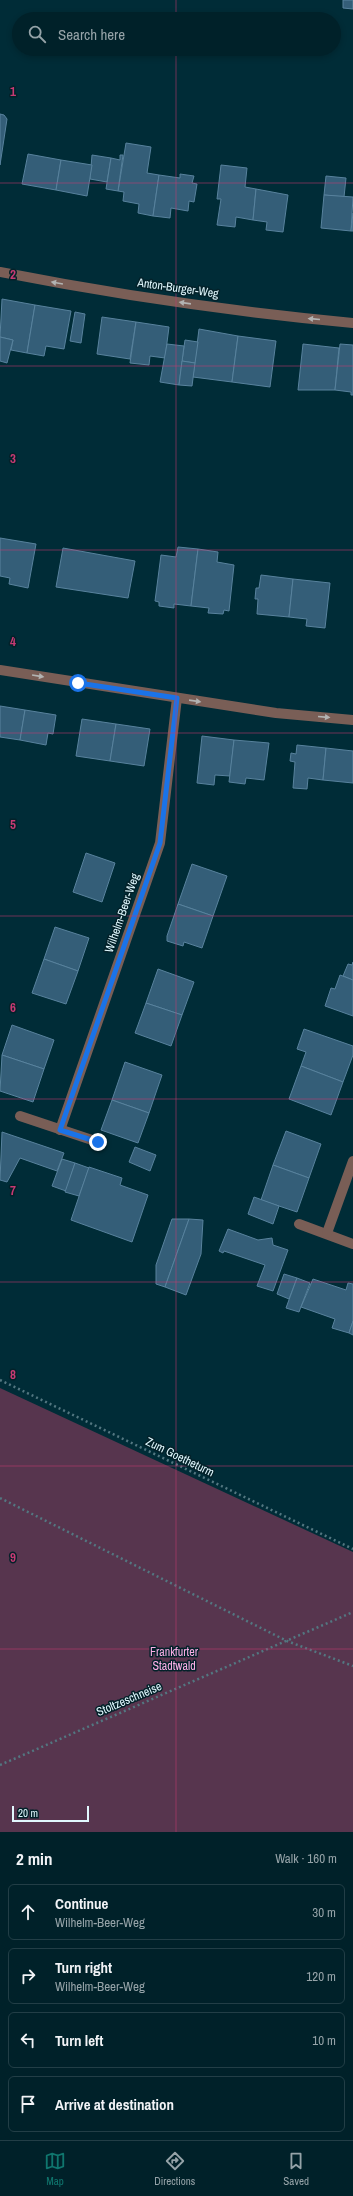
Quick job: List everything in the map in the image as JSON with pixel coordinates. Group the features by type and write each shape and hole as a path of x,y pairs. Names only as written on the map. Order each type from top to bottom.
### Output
{"street":[{"name":"Anton-Burger-Weg","path":"0,272 165,300 294,317 353,323"},
{"path":"0,670 276,713 353,720"},
{"name":"Wilhelm-Beer-Weg","path":"60,1130 160,843 177,698"},
{"path":"20,1116 98,1142"},
{"path":"327,1234 353,1161"},
{"path":"299,1224 353,1244"}],"path":[{"name":"Zum Goetheturm","path":"0,1380 353,1549"},
{"path":"0,1498 287,1641 353,1666"},
{"name":"Stoltzeschneise","path":"0,1764 353,1612"}],"green space":[{"name":"Frankfurter Stadtwald","path":"0,1388 353,1552 353,1832 0,1832"}],"building":[{"path":"343,0 353,0 353,9 343,8"},
{"path":"0,114 4,115 7,119 0,165"},
{"path":"126,143 151,147 147,173 159,175 153,216 138,213 139,204 123,201 124,192 118,191"},
{"path":"28,154 61,160 56,190 22,184"},
{"path":"92,155 111,158 107,182 90,179"},
{"path":"120,155 123,155 118,191 106,189 111,158 120,160"},
{"path":"61,160 92,165 87,196 56,190"},
{"path":"221,165 247,168 245,187 256,189 253,220 236,217 235,227 217,225 221,199 217,199"},
{"path":"180,174 194,176 192,183 197,184 194,202 189,201 188,211 171,208 170,218 153,216 159,175 180,178"},
{"path":"326,176 346,178 344,197 324,195"},
{"path":"256,189 288,195 283,232 266,230 267,222 253,220"},
{"path":"324,195 353,197 351,231 321,228"},
{"path":"353,213 353,231 351,231"},
{"path":"2,299 35,305 27,353 11,350 13,340 0,337"},
{"path":"35,305 71,311 64,349 46,346 44,356 27,353"},
{"path":"75,312 85,314 81,343 70,341"},
{"path":"102,317 136,322 130,359 97,354"},
{"path":"136,322 169,327 165,358 150,356 149,365 130,363"},
{"path":"199,329 238,336 232,382 193,377"},
{"path":"238,336 276,341 270,387 232,382"},
{"path":"0,337 13,340 7,363 0,361"},
{"path":"185,340 198,342 195,363 182,361"},
{"path":"167,344 184,346 179,385 160,382"},
{"path":"303,344 339,348 335,390 298,390"},
{"path":"340,344 353,345 353,395 351,395 351,392 335,390"},
{"path":"182,361 195,363 192,386 179,385"},
{"path":"0,538 36,544 28,588 9,584 10,578 0,576"},
{"path":"178,547 198,549 191,606 174,604 174,608 159,606 159,602 155,601 161,555 176,557"},
{"path":"63,548 135,561 128,598 56,587"},
{"path":"198,549 218,552 217,562 234,565 229,611 224,610 223,614 208,613 209,608 191,606"},
{"path":"261,575 293,579 289,617 257,614 258,599 255,599 256,588 259,588"},
{"path":"293,579 330,583 325,628 306,626 307,619 289,617"},
{"path":"0,706 25,710 20,740 0,737"},
{"path":"25,710 56,715 53,734 48,733 46,745 20,740"},
{"path":"82,719 116,724 110,761 76,756"},
{"path":"116,724 150,729 144,766 110,761"},
{"path":"202,736 234,740 230,776 215,775 214,785 197,783"},
{"path":"234,740 269,743 264,780 246,778 245,784 229,782"},
{"path":"297,745 326,748 323,780 308,778 307,789 293,788 295,762 290,761 291,753 296,754"},
{"path":"326,748 353,751 353,783 323,780"},
{"path":"86,853 115,863 102,902 73,892"},
{"path":"192,864 227,876 213,916 178,904"},
{"path":"178,904 213,916 202,948 184,942 183,946 167,941 167,936"},
{"path":"55,927 89,938 78,971 44,959"},
{"path":"44,959 78,971 66,1004 32,993"},
{"path":"353,962 353,980 343,976 348,964 352,965"},
{"path":"158,969 194,982 182,1015 146,1003"},
{"path":"340,975 353,980 353,1016 325,1006 331,988 335,989"},
{"path":"146,1003 182,1015 171,1046 135,1033"},
{"path":"12,1025 54,1040 44,1069 2,1055"},
{"path":"304,1029 353,1046 353,1055 343,1082 301,1066 306,1052 297,1049"},
{"path":"2,1055 44,1069 33,1102 0,1091"},
{"path":"125,1062 162,1075 149,1113 112,1100"},
{"path":"301,1066 343,1082 331,1115 289,1099"},
{"path":"112,1100 149,1113 138,1143 101,1130"},
{"path":"286,1131 321,1144 309,1178 273,1165"},
{"path":"2,1132 64,1153 57,1171 20,1158 7,1182 0,1180"},
{"path":"135,1147 156,1155 150,1171 129,1162"},
{"path":"62,1159 75,1163 66,1191 52,1186"},
{"path":"75,1163 89,1168 79,1196 65,1192"},
{"path":"273,1165 309,1178 297,1212 261,1200"},
{"path":"89,1167 122,1178 120,1185 148,1195 132,1242 71,1220"},
{"path":"254,1197 279,1206 273,1224 248,1214"},
{"path":"172,1219 189,1219 165,1287 156,1284 156,1265"},
{"path":"189,1219 203,1220 201,1254 186,1295 165,1287"},
{"path":"228,1229 258,1240 272,1238 273,1245 288,1250 273,1291 257,1286 265,1265 224,1251 223,1253 219,1251"},
{"path":"284,1274 297,1278 289,1299 277,1294"},
{"path":"297,1278 310,1283 299,1312 286,1308"},
{"path":"313,1279 346,1290 348,1283 353,1284 353,1321 349,1333 332,1328 335,1319 301,1307"},
{"path":"353,1321 353,1335 349,1333"}],"route":[{"path":"78,683 177,698 160,843 60,1130 98,1142"}]}
